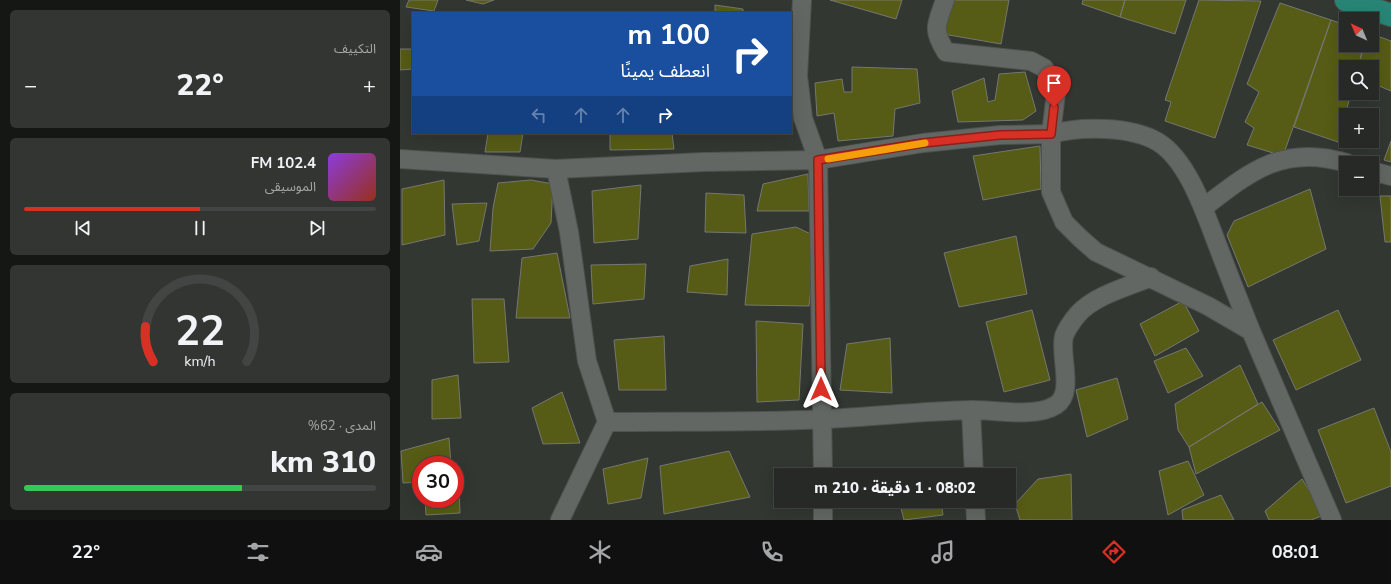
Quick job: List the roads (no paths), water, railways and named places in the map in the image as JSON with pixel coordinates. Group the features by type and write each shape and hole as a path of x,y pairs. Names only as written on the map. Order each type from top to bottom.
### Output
{"main road":[{"path":"1346,0 1391,15"}],"street":[{"path":"802,0 798,76 803,118 818,160 822,468"},
{"path":"945,0 935,28 939,40 946,52 1031,61 1044,68 1052,80 1056,93 1051,134 1051,192 1064,222 1096,252 1151,277 1208,306 1251,331"},
{"path":"400,159 556,169 703,162 818,160 923,143 1000,135 1051,134 1064,131 1117,130 1148,137 1159,143 1172,155 1194,187 1251,331 1332,520"},
{"path":"1203,208 1242,178 1275,161 1300,156 1330,158 1339,161"},
{"path":"556,169 569,232 587,360 607,422 560,520"},
{"path":"1379,173 1391,176"},
{"path":"607,422 822,420 971,410 1031,412 1047,410 1063,398 1066,389 1062,347 1064,335 1074,319 1079,313 1098,300 1151,277"},
{"path":"971,410 974,468"},
{"path":"823,508 823,520"},
{"path":"975,508 976,520"}]}
